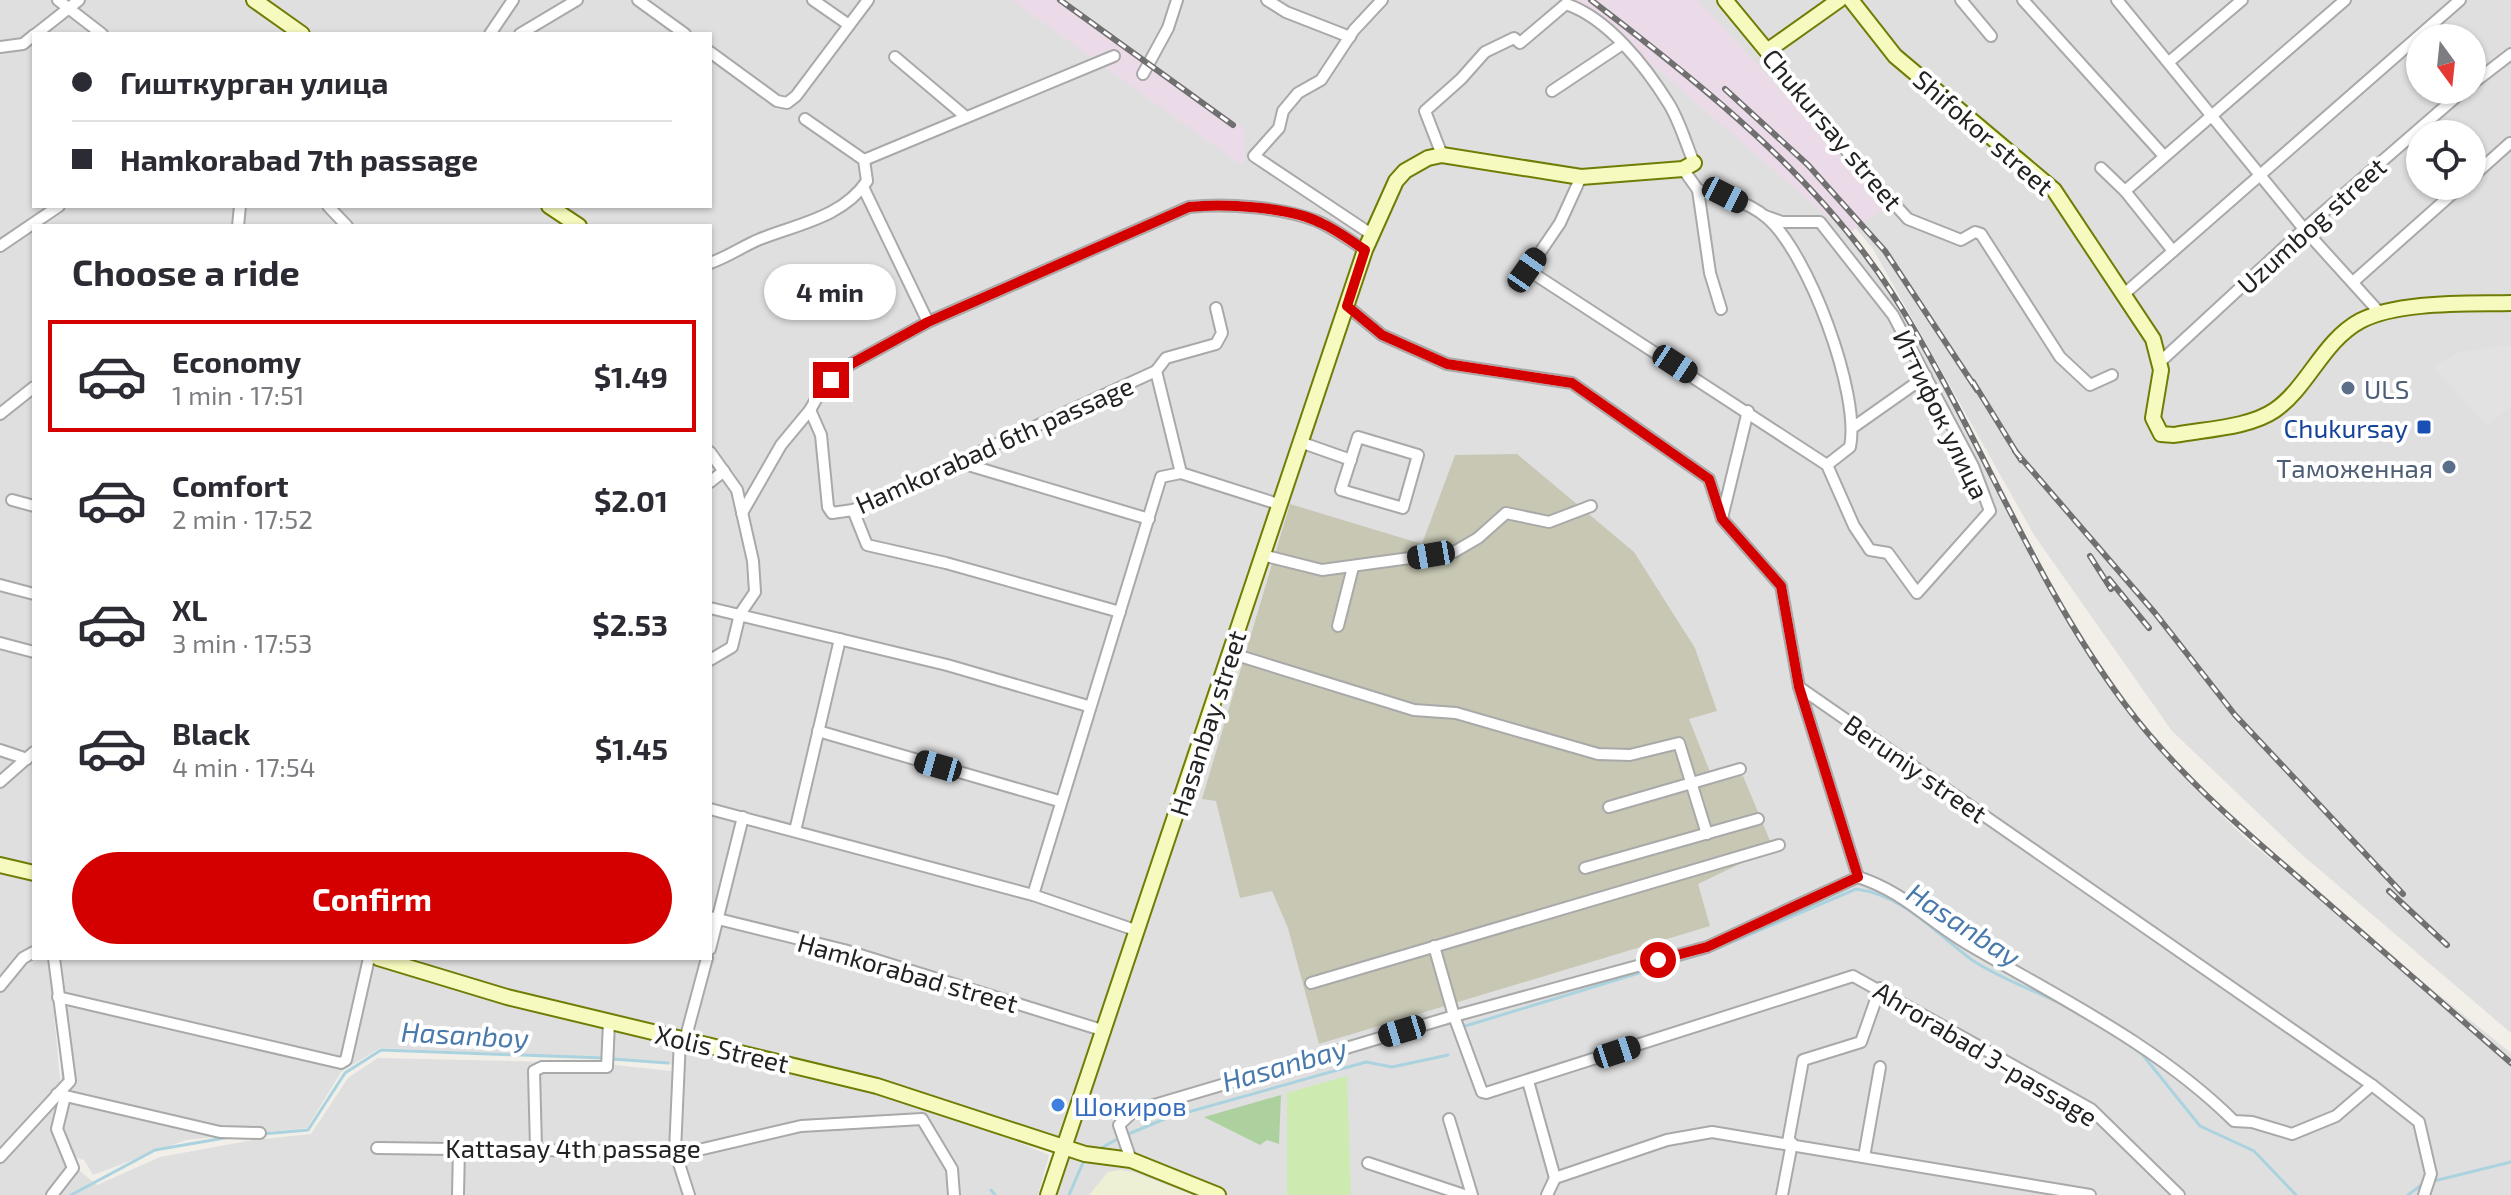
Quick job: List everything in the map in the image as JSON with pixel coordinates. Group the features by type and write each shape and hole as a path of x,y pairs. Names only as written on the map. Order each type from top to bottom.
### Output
{"street":[{"path":"58,0 99,32"},
{"path":"39,32 79,0"},
{"path":"255,0 293,31"},
{"path":"491,32 513,0"},
{"path":"523,32 577,0"},
{"path":"638,0 682,32"},
{"path":"813,0 849,25"},
{"path":"712,53 777,101 787,103 868,0"},
{"path":"1143,74 1168,28 1177,0"},
{"path":"1267,0 1286,12 1350,37"},
{"path":"1371,234 1254,156 1279,128 1283,111 1298,93 1321,80 1350,37 1382,0"},
{"name":"Chukursay street","path":"1725,0 1849,154 1908,219 1961,240 1979,232 2060,357 2090,385 2112,375"},
{"path":"1767,51 1839,0"},
{"name":"Shifokor street","path":"1851,0 1901,62 2054,190 2150,332 2160,362 2155,427 2168,435 2263,416 2283,403 2346,331 2380,313"},
{"path":"1961,0 1991,36"},
{"path":"2023,0 2164,156"},
{"path":"2117,0 2304,229 2380,313 2511,303"},
{"path":"2125,9 2135,0"},
{"path":"2169,62 2242,0"},
{"path":"2125,191 2345,0"},
{"path":"2123,295 2460,0"},
{"path":"1442,155 1425,111 1461,79 1485,52 1514,38 1520,43 1566,4 1583,10 1621,45 1670,105 1698,190 1710,273 1721,309"},
{"path":"0,47 23,44 32,37"},
{"path":"1552,91 1621,45"},
{"path":"2486,73 2511,54"},
{"path":"864,160 1114,56"},
{"path":"895,57 966,117"},
{"name":"Uzumbog street","path":"2160,362 2304,229 2448,104"},
{"path":"712,262 761,239 821,219 867,181 864,160 805,119"},
{"path":"2486,164 2510,143"},
{"path":"742,513 781,445 810,410 823,387 851,364 928,322 1189,207 1207,205 1290,213 1320,222 1365,250 1396,181 1416,164 1442,155 1581,177 1689,166"},
{"path":"2101,168 2125,191 2173,251"},
{"path":"1581,177 1560,223 1528,270 1827,465 1850,447 1855,426 1926,376"},
{"path":"863,187 928,322"},
{"name":"Иттифок улица","path":"1698,190 1725,195 1782,222 1820,222 1893,315 1973,466 1990,511 1917,593 1888,553 1870,550 1854,526 1827,465"},
{"path":"2353,282 2445,200"},
{"path":"32,224 56,208"},
{"path":"330,208 345,224"},
{"path":"552,208 576,224"},
{"name":"Иттифок улица","path":"1765,216 1811,282 1841,369 1855,426"},
{"path":"0,246 32,224"},
{"name":"Hasanbay street","path":"1048,1195 1365,250"},
{"path":"1347,306 1382,335 1447,364 1572,383 1709,479 1722,519 1781,586 1799,687 1858,877"},
{"path":"1156,371 1166,358 1216,344 1222,333 1216,308"},
{"name":"Hamkorabad 6th passage","path":"810,410 821,435 830,511 853,510 1156,371 1181,473"},
{"path":"0,414 32,389"},
{"path":"1722,519 1748,411"},
{"path":"1358,437 1418,455 1403,508 1341,490 1351,460 1358,437"},
{"path":"1300,442 1351,460"},
{"path":"712,455 737,490 753,561 755,592 740,614 732,647 712,659"},
{"path":"958,462 1149,519"},
{"path":"712,480 724,471"},
{"path":"1033,895 1088,706 1161,477 1181,473 1278,504"},
{"path":"12,500 32,505"},
{"path":"1262,555 1322,570 1454,552 1478,538 1506,513 1549,522 1591,506"},
{"path":"853,510 867,545 946,563 1120,612"},
{"path":"1338,626 1353,567"},
{"path":"0,585 32,593"},
{"path":"712,608 947,665 1088,706"},
{"path":"795,831 840,639"},
{"path":"0,643 32,651"},
{"path":"1230,653 1414,710 1456,713 1598,754 1630,755 1679,743 1707,834"},
{"name":"Beruniy street","path":"1799,687 2372,1085 2419,1122 2431,1174 2424,1195"},
{"path":"818,731 1059,801"},
{"path":"0,750 30,755"},
{"path":"0,782 30,755"},
{"path":"1609,807 1740,769"},
{"path":"712,809 1033,895 1138,931"},
{"path":"714,918 743,817"},
{"path":"1585,868 1758,819"},
{"path":"1311,983 1779,845"},
{"path":"0,865 32,873"},
{"path":"1131,1160 1119,1125 1134,1111 1454,1016 1707,947 1858,877 1890,888 1962,941 2145,1046 2199,1087 2234,1121 2252,1122 2292,1134 2336,1116 2372,1085"},
{"name":"Hamkorabad street","path":"714,918 844,950 1105,1031"},
{"path":"1434,946 1454,1016"},
{"path":"0,986 23,958 32,953"},
{"path":"0,1157 61,1095 70,1081 54,960"},
{"path":"58,997 341,1063 346,1060 369,960"},
{"name":"Xolis Street","path":"385,960 507,997 877,1086 1063,1148 1131,1160 1218,1195"},
{"path":"689,1195 675,1151 682,1040 706,960"},
{"name":"Ahrorabad 3-passage","path":"1454,1016 1482,1092 1528,1081 1853,976 1880,988 2091,1109 2179,1195"},
{"path":"1782,1195 1803,1060 1861,1042 1880,988"},
{"path":"536,1148 534,1071 542,1067 609,1061 609,1022"},
{"path":"1864,1157 1880,1067"},
{"path":"1528,1081 1555,1178 1547,1195"},
{"path":"61,1095 211,1130 260,1133"},
{"path":"52,1195 73,1168 57,1129 61,1095"},
{"name":"Kattasay 4th passage","path":"377,1148 690,1152 801,1126 922,1119 952,1169 954,1195"},
{"path":"1449,1119 1472,1195"},
{"path":"1555,1178 1696,1133 1712,1132 1790,1142 2090,1195"},
{"path":"458,1195 459,1147"},
{"path":"1368,1163 1464,1195"}],"shaded area":[{"path":"0,0 1589,0 1834,217 1866,256 1943,381 2041,570 2094,660 2152,741 2182,776 2246,839 2511,1053 2511,1195 1048,1195 1062,1147 677,1035 674,1065 636,1060 380,1048 341,1072 307,1128 186,1140 93,1175 84,1160 73,1157 62,1134 60,960 712,960 712,224 32,224 32,873 0,865"},
{"path":"1012,0 1065,0 1244,128 1245,159 1241,165"},
{"path":"1577,0 1698,0 1887,206 1848,234"},
{"path":"1594,0 2511,0 2511,1033 2300,853 2172,731 2034,535 1873,249 1797,158"},
{"path":"2511,345 2511,407 2487,426 2433,367 2459,352"},
{"path":"1517,454 1634,552 1695,648 1717,711 1689,719 1714,782 1743,776 1773,848 1698,884 1710,926 1319,1044 1288,928 1272,891 1240,898 1216,801 1202,799 1290,504 1422,544 1455,455"},
{"path":"0,873 32,881 32,960 49,960 60,1080 56,1135 70,1163 97,1185 160,1157 253,1140 311,1134 348,1078 378,1058 596,1063 680,1072 681,1043 804,1070 950,1114 1049,1155 1038,1195 0,1195"},
{"path":"1120,1170 1193,1195 1089,1195 1108,1172"}],"green space":[{"path":"1347,1076 1351,1195 1287,1195 1287,1093"},
{"path":"1281,1095 1279,1144 1267,1140 1260,1145 1204,1117"}],"waterway":[{"name":"Hasanbay","path":"1462,1027 1711,951 1856,889 1904,907 1972,960 2062,1004"},
{"name":"Hasanbay","path":"2123,1041 2142,1054 2200,1126 2254,1151 2296,1195"},
{"name":"Hasanboy","path":"262,1134 308,1130 345,1073 381,1050 604,1058"},
{"name":"Hasanbay","path":"1126,1135 1167,1118 1366,1062 1392,1067 1448,1055"},
{"name":"Hasanboy","path":"612,1059 668,1063"},
{"name":"Hasanboy","path":"71,1195 155,1150 230,1137"},
{"name":"Hasanbay","path":"1098,1150 1119,1138"},
{"name":"Hasanbay","path":"1069,1195 1085,1158"},
{"name":"Hasanbay","path":"2434,1181 2511,1162"},
{"name":"Hasanbay","path":"2408,1195 2420,1186"},
{"name":"Hasanbay","path":"991,1190 995,1195"}],"railway":[{"path":"1060,0 1233,125"},
{"path":"1591,0 1673,64 1754,134 1793,171 1862,250 1922,343 2031,553 2090,655 2165,753 2234,821 2511,1063"},
{"path":"1725,89 1808,165 1885,251 1977,390"},
{"path":"1973,382 2021,460"},
{"path":"2015,451 2155,613 2235,715 2403,894"},
{"path":"2090,556 2111,589"},
{"path":"2109,579 2149,628"},
{"path":"2389,891 2447,945"}],"place":[{"name":"ULS","path":"2348,388"},
{"name":"Chukursay","path":"2424,427"},
{"name":"Таможенная","path":"2449,467"},
{"name":"Шокиров","path":"1058,1105"}],"route":[{"path":"831,380 851,364 928,322 1189,207 1207,205 1290,213 1320,222 1365,250 1347,306 1382,335 1447,364 1572,383 1709,479 1722,519 1781,586 1799,687 1858,877 1707,947 1658,960"}]}
